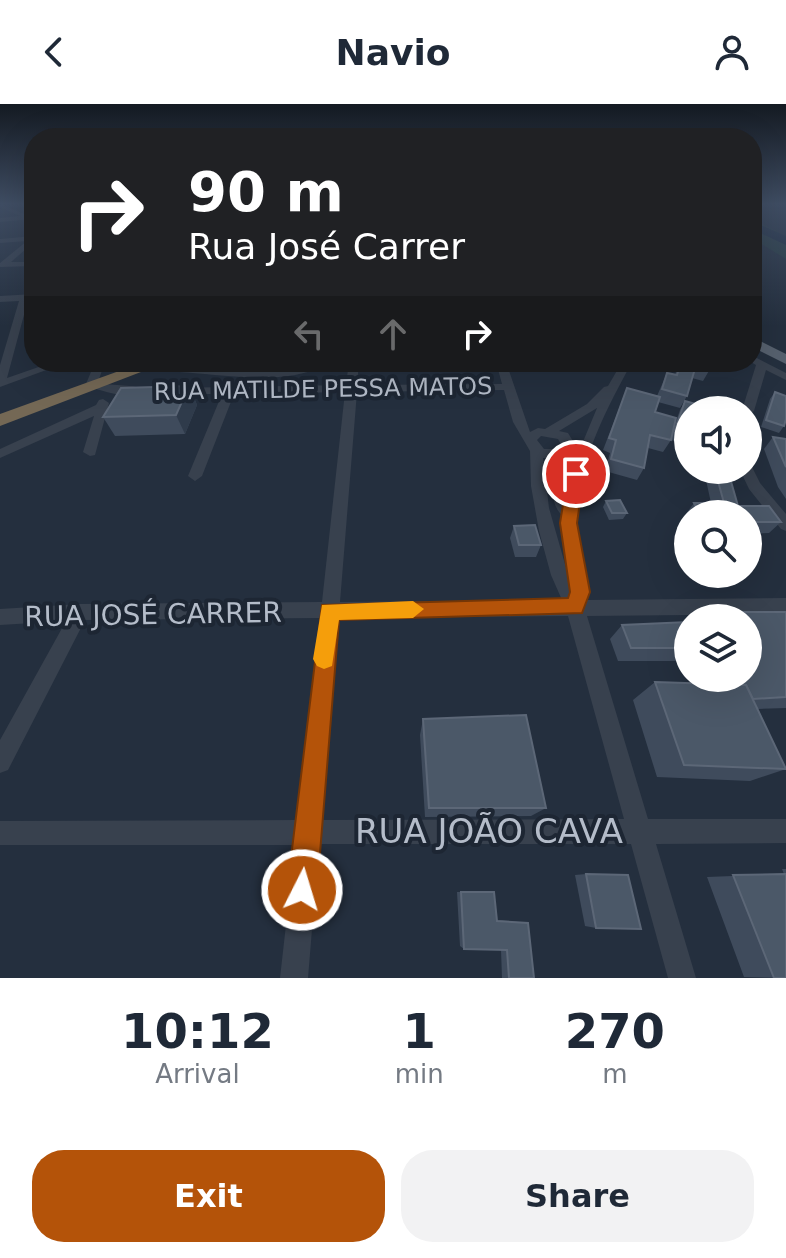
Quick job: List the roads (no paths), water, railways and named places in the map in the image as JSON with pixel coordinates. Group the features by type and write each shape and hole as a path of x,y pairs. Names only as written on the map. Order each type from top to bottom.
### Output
{"highway":[{"path":"115,382 132,372"},
{"path":"0,420 92,384 115,382 137,372"}],"main road":[{"path":"762,347 786,360"}],"street":[{"path":"1,265 24,246"},
{"path":"1,265 24,264"},
{"path":"0,299 24,298"},
{"path":"0,384 24,313"},
{"path":"762,364 786,377"},
{"path":"0,384 34,372"},
{"path":"92,384 96,372"},
{"path":"202,391 213,372"},
{"path":"294,978 354,372"},
{"path":"503,372 533,448 547,455 568,449 586,450"},
{"path":"569,523 571,496 586,450 621,372"},
{"path":"751,396 755,372"},
{"path":"618,378 591,407 547,431 533,435 533,448 564,591 575,607 682,978"},
{"path":"90,452 100,408 115,382"},
{"name":"RUA MATILDE PESSA MATOS","path":"115,382 202,391 507,387"},
{"path":"195,476 229,391"},
{"path":"0,454 100,408"},
{"path":"518,412 547,431 563,436 568,449 560,491 569,523 580,592 575,607"},
{"path":"754,484 786,525"},
{"name":"RUA JOSÉ CARRER","path":"0,617 80,612 786,606"},
{"path":"0,762 80,612"},
{"name":"RUA JOÃO CAVA","path":"0,833 786,831"}]}
